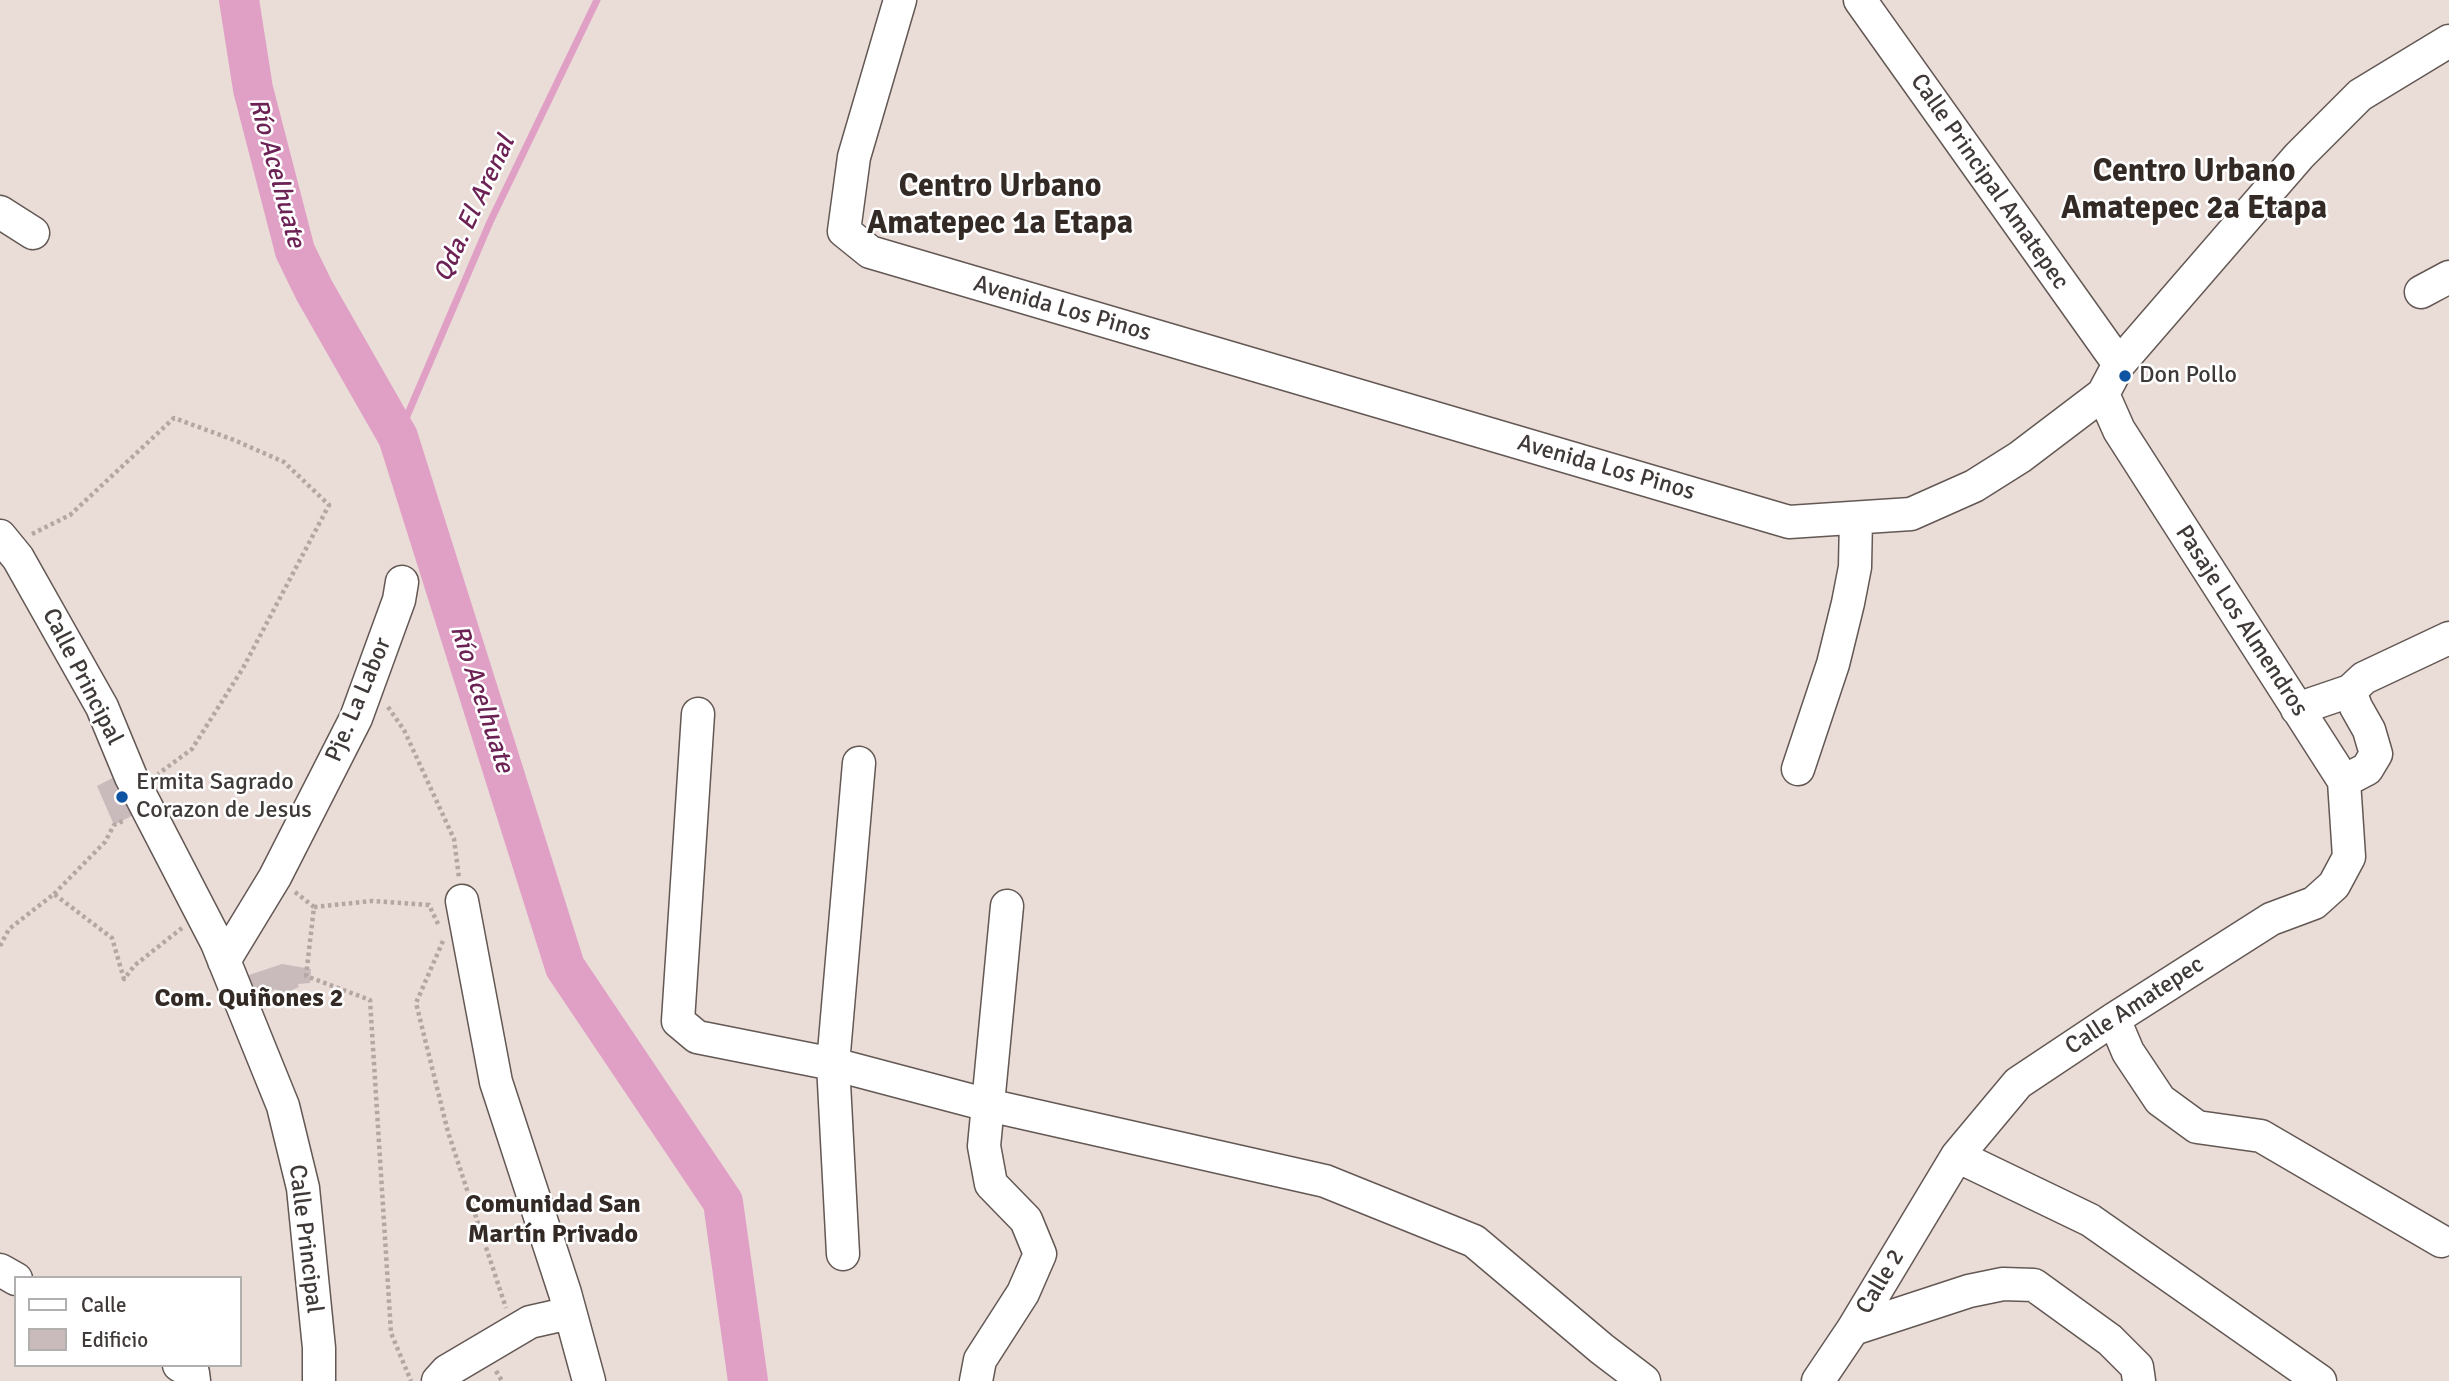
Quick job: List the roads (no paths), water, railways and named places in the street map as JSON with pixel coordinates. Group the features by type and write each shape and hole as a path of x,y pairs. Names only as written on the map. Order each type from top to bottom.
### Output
{"street":[{"name":"Avenida Los Pinos","path":"900,0 854,158 844,231 870,253 1789,522 1911,514 1974,486 2020,457 2103,394 2119,364 2299,156 2360,95 2449,41"},
{"name":"Calle Principal Amatepec","path":"1860,0 2119,364"},
{"path":"0,212 33,233"},
{"path":"2421,292 2449,277"},
{"name":"Pasaje Los Almendros","path":"2103,394 2119,430 2344,781 2349,857"},
{"path":"1798,769 1833,663 1848,603 1854,567 1856,518"},
{"name":"Calle Principal","path":"4,541 18,558 102,707 142,799 224,961 283,1106 303,1188 319,1381"},
{"name":"Pje. La Labor","path":"224,961 275,877 356,718 399,600 402,582"},
{"path":"2297,709 2350,691 2364,678 2449,638"},
{"path":"2344,781 2367,769 2376,754 2369,730 2350,691"},
{"path":"698,714 678,1021 697,1037 833,1065 988,1105 1325,1181 1474,1241 1644,1381"},
{"path":"843,1254 833,1065 859,763"},
{"name":"Calle Amatepec","path":"1949,1169 2018,1083 2271,919 2314,903 2334,885 2349,857"},
{"path":"462,901 496,1082 589,1381"},
{"path":"976,1381 980,1360 1023,1293 1040,1254 1026,1220 991,1184 984,1146 1007,906"},
{"path":"2113,1019 2128,1052 2160,1100 2197,1128 2261,1136 2441,1241"},
{"path":"1949,1169 2090,1220 2320,1381"},
{"name":"Calle 2","path":"1818,1381 1853,1329 1949,1169"},
{"path":"1853,1329 1969,1291 2003,1284 2034,1284 2110,1340 2137,1367 2139,1381"},
{"path":"438,1381 447,1371 530,1322 570,1313"},
{"path":"182,1367 193,1373 194,1381"}],"waterway":[{"name":"Río Acelhuate","path":"239,0 253,89 295,251 314,290 398,437 565,967 723,1202 748,1381"},
{"name":"Qda. El Arenal","path":"398,437 490,222 597,0"}],"place":[{"name":"Don Pollo","path":"2125,376"},
{"name":"Ermita Sagrado Corazon de Jesus","path":"122,797"}],"district":[{"name":"Centro Urbano Amatepec 2a Etapa","path":"2194,192"},
{"name":"Centro Urbano Amatepec 1a Etapa","path":"1000,206"},
{"name":"Com. Quiñones 2","path":"249,999"},
{"name":"Comunidad San Martín Privado","path":"553,1220"}]}
